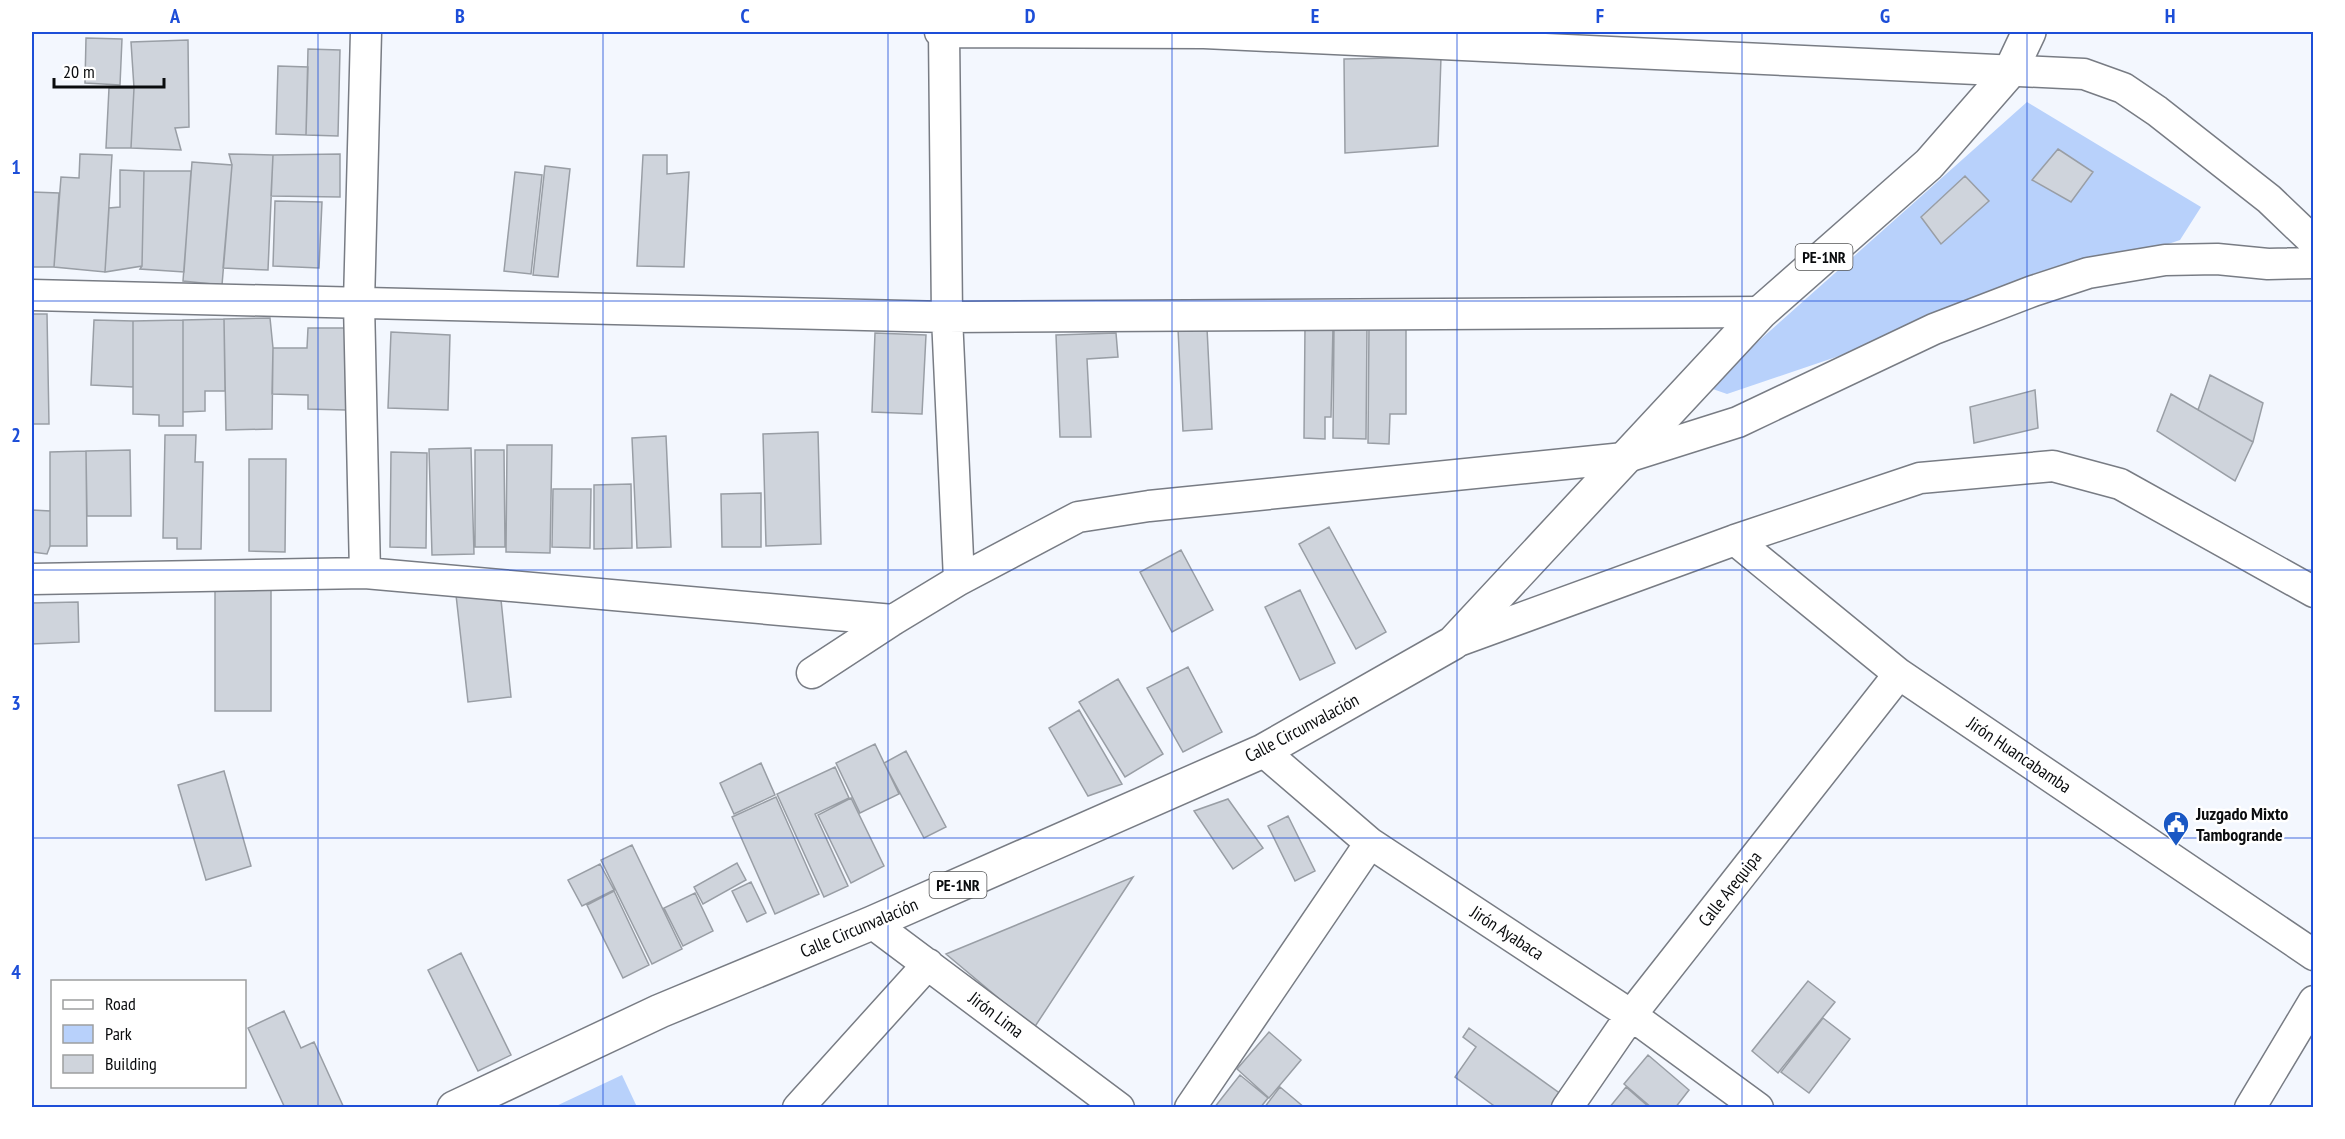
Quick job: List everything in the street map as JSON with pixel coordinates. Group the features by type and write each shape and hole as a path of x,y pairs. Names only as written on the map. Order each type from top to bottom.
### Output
{"main road":[{"name":"PE-1NR","path":"1453,643 1761,312 1929,164 2011,70 2029,32"},
{"name":"Calle Circunvalación","path":"454,1107 660,1011 872,923 1263,751 1453,643"}],"street":[{"path":"365,573 358,303 366,32"},
{"path":"959,580 947,317 942,32 1204,32 2084,74 2123,88 2157,111 2269,199 2313,243"},
{"path":"812,674 893,620 959,580 1078,518 1149,506 1616,467 1738,422 1934,329 2033,291 2088,273 2165,260 2217,259 2268,264 2313,263"},
{"path":"32,295 947,317 1761,312"},
{"path":"1453,643 1735,540 1920,478 2053,466 2120,484 2313,592"},
{"name":"Jirón Huancabamba","path":"1735,540 1899,674 2313,955"},
{"path":"32,579 365,573 893,620"},
{"name":"Calle Arequipa","path":"1567,1107 1631,1015 1899,674"},
{"name":"Jirón Ayabaca","path":"1263,751 1370,843 1631,1015 1758,1107"},
{"path":"1190,1107 1370,843"},
{"name":"Jirón Lima","path":"872,923 1119,1107"},
{"path":"798,1107 928,964"},
{"path":"2250,1107 2313,1001"}],"green space":[{"path":"2027,102 2201,207 2180,240 1727,394 1707,387"},
{"path":"622,1075 637,1107 554,1107"}],"building":[{"path":"86,38 122,39 120,85 85,83"},
{"path":"188,40 189,127 175,128 181,150 131,148 134,88 131,42"},
{"path":"308,49 340,50 338,136 306,135"},
{"path":"1441,57 1438,146 1345,153 1344,59"},
{"path":"278,66 308,67 306,135 276,134"},
{"path":"109,88 134,88 131,148 106,148"},
{"path":"2058,149 2093,172 2071,202 2032,180"},
{"path":"80,154 112,155 105,272 54,267 61,177 79,178"},
{"path":"229,154 273,155 268,270 223,268 232,165"},
{"path":"340,154 340,197 271,196 273,155"},
{"path":"643,155 667,155 667,174 689,172 684,267 637,266"},
{"path":"192,162 232,165 222,285 183,281"},
{"path":"545,166 570,169 558,277 533,275"},
{"path":"120,170 144,171 142,266 105,272 109,208 120,207"},
{"path":"144,171 191,171 184,272 140,269 142,266"},
{"path":"515,172 542,175 531,274 504,271"},
{"path":"1965,176 1989,201 1941,244 1921,217"},
{"path":"32,192 59,193 54,267 32,267"},
{"path":"275,201 322,202 319,268 273,266"},
{"path":"32,314 47,314 49,424 32,424"},
{"path":"270,318 273,348 272,429 226,430 224,319"},
{"path":"224,319 225,391 205,391 205,411 183,412 183,320"},
{"path":"94,320 133,321 133,387 91,385"},
{"path":"183,320 183,426 159,426 159,415 133,414 133,321"},
{"path":"1305,326 1333,326 1331,417 1325,417 1325,439 1304,438"},
{"path":"1334,326 1367,326 1366,439 1333,438"},
{"path":"1369,326 1406,326 1406,414 1390,414 1389,444 1368,443"},
{"path":"308,328 347,328 346,410 308,409 308,395 272,394 273,348 307,348"},
{"path":"1207,328 1212,429 1183,431 1178,329"},
{"path":"391,332 450,335 448,410 388,408"},
{"path":"875,333 926,335 922,414 872,412"},
{"path":"1116,333 1118,357 1087,359 1091,437 1060,437 1056,335"},
{"path":"2210,375 2263,403 2253,442 2198,410"},
{"path":"2035,390 2038,428 1974,443 1970,407"},
{"path":"2171,394 2253,442 2235,481 2157,431"},
{"path":"818,432 821,544 766,546 763,434"},
{"path":"165,435 196,435 195,462 203,462 201,549 177,549 177,538 163,538"},
{"path":"666,436 671,547 637,548 632,438"},
{"path":"507,445 552,445 550,553 506,552"},
{"path":"471,448 474,554 432,555 429,449"},
{"path":"130,450 131,516 87,516 86,451"},
{"path":"475,450 504,450 505,547 475,547"},
{"path":"86,451 87,546 50,546 50,452"},
{"path":"391,452 427,453 426,548 390,547"},
{"path":"249,459 286,459 285,552 249,551"},
{"path":"631,484 632,548 594,549 594,485"},
{"path":"553,489 591,489 590,548 552,547"},
{"path":"761,493 761,547 722,547 721,494"},
{"path":"32,510 50,511 50,546 47,554 32,552"},
{"path":"1329,527 1386,632 1356,649 1299,544"},
{"path":"1181,550 1213,610 1172,632 1140,572"},
{"path":"271,590 271,711 215,711 215,591"},
{"path":"500,590 511,697 468,702 456,595"},
{"path":"1300,590 1335,663 1300,680 1265,607"},
{"path":"78,602 79,642 32,644 32,603"},
{"path":"1188,667 1222,732 1183,752 1147,688"},
{"path":"1118,679 1163,754 1125,777 1079,702"},
{"path":"1079,710 1122,784 1088,796 1049,728"},
{"path":"875,744 899,794 860,813 836,763"},
{"path":"906,751 946,827 924,838 884,763"},
{"path":"761,763 775,795 734,814 720,783"},
{"path":"835,767 849,798 815,814 848,886 824,897 777,794"},
{"path":"224,771 251,866 206,880 178,785"},
{"path":"776,797 819,894 775,914 732,817"},
{"path":"851,798 884,866 851,883 818,815"},
{"path":"1228,799 1263,848 1233,869 1194,811"},
{"path":"1288,816 1315,871 1295,881 1268,826"},
{"path":"632,845 682,949 652,964 601,860"},
{"path":"737,863 746,880 703,904 694,887"},
{"path":"600,864 614,890 582,906 568,880"},
{"path":"1133,877 1034,1028 946,954"},
{"path":"751,882 766,913 747,922 732,891"},
{"path":"614,891 649,965 623,978 587,905"},
{"path":"695,893 713,931 683,946 664,908"},
{"path":"461,953 511,1055 478,1071 428,970"},
{"path":"1808,981 1835,1002 1778,1073 1752,1051"},
{"path":"284,1011 301,1048 314,1042 344,1108 285,1108 248,1028"},
{"path":"1823,1018 1850,1039 1809,1093 1781,1072"},
{"path":"1469,1028 1565,1097 1558,1108 1497,1108 1455,1077 1476,1047 1463,1037"},
{"path":"1269,1032 1301,1060 1269,1098 1237,1069"},
{"path":"1648,1055 1689,1090 1675,1108 1652,1108 1624,1084"},
{"path":"1240,1075 1268,1098 1260,1108 1214,1108"},
{"path":"1280,1087 1305,1108 1264,1108"},
{"path":"1626,1087 1650,1108 1609,1108"}],"place":[{"name":"Juzgado Mixto Tambogrande","path":"2176,847"}]}
